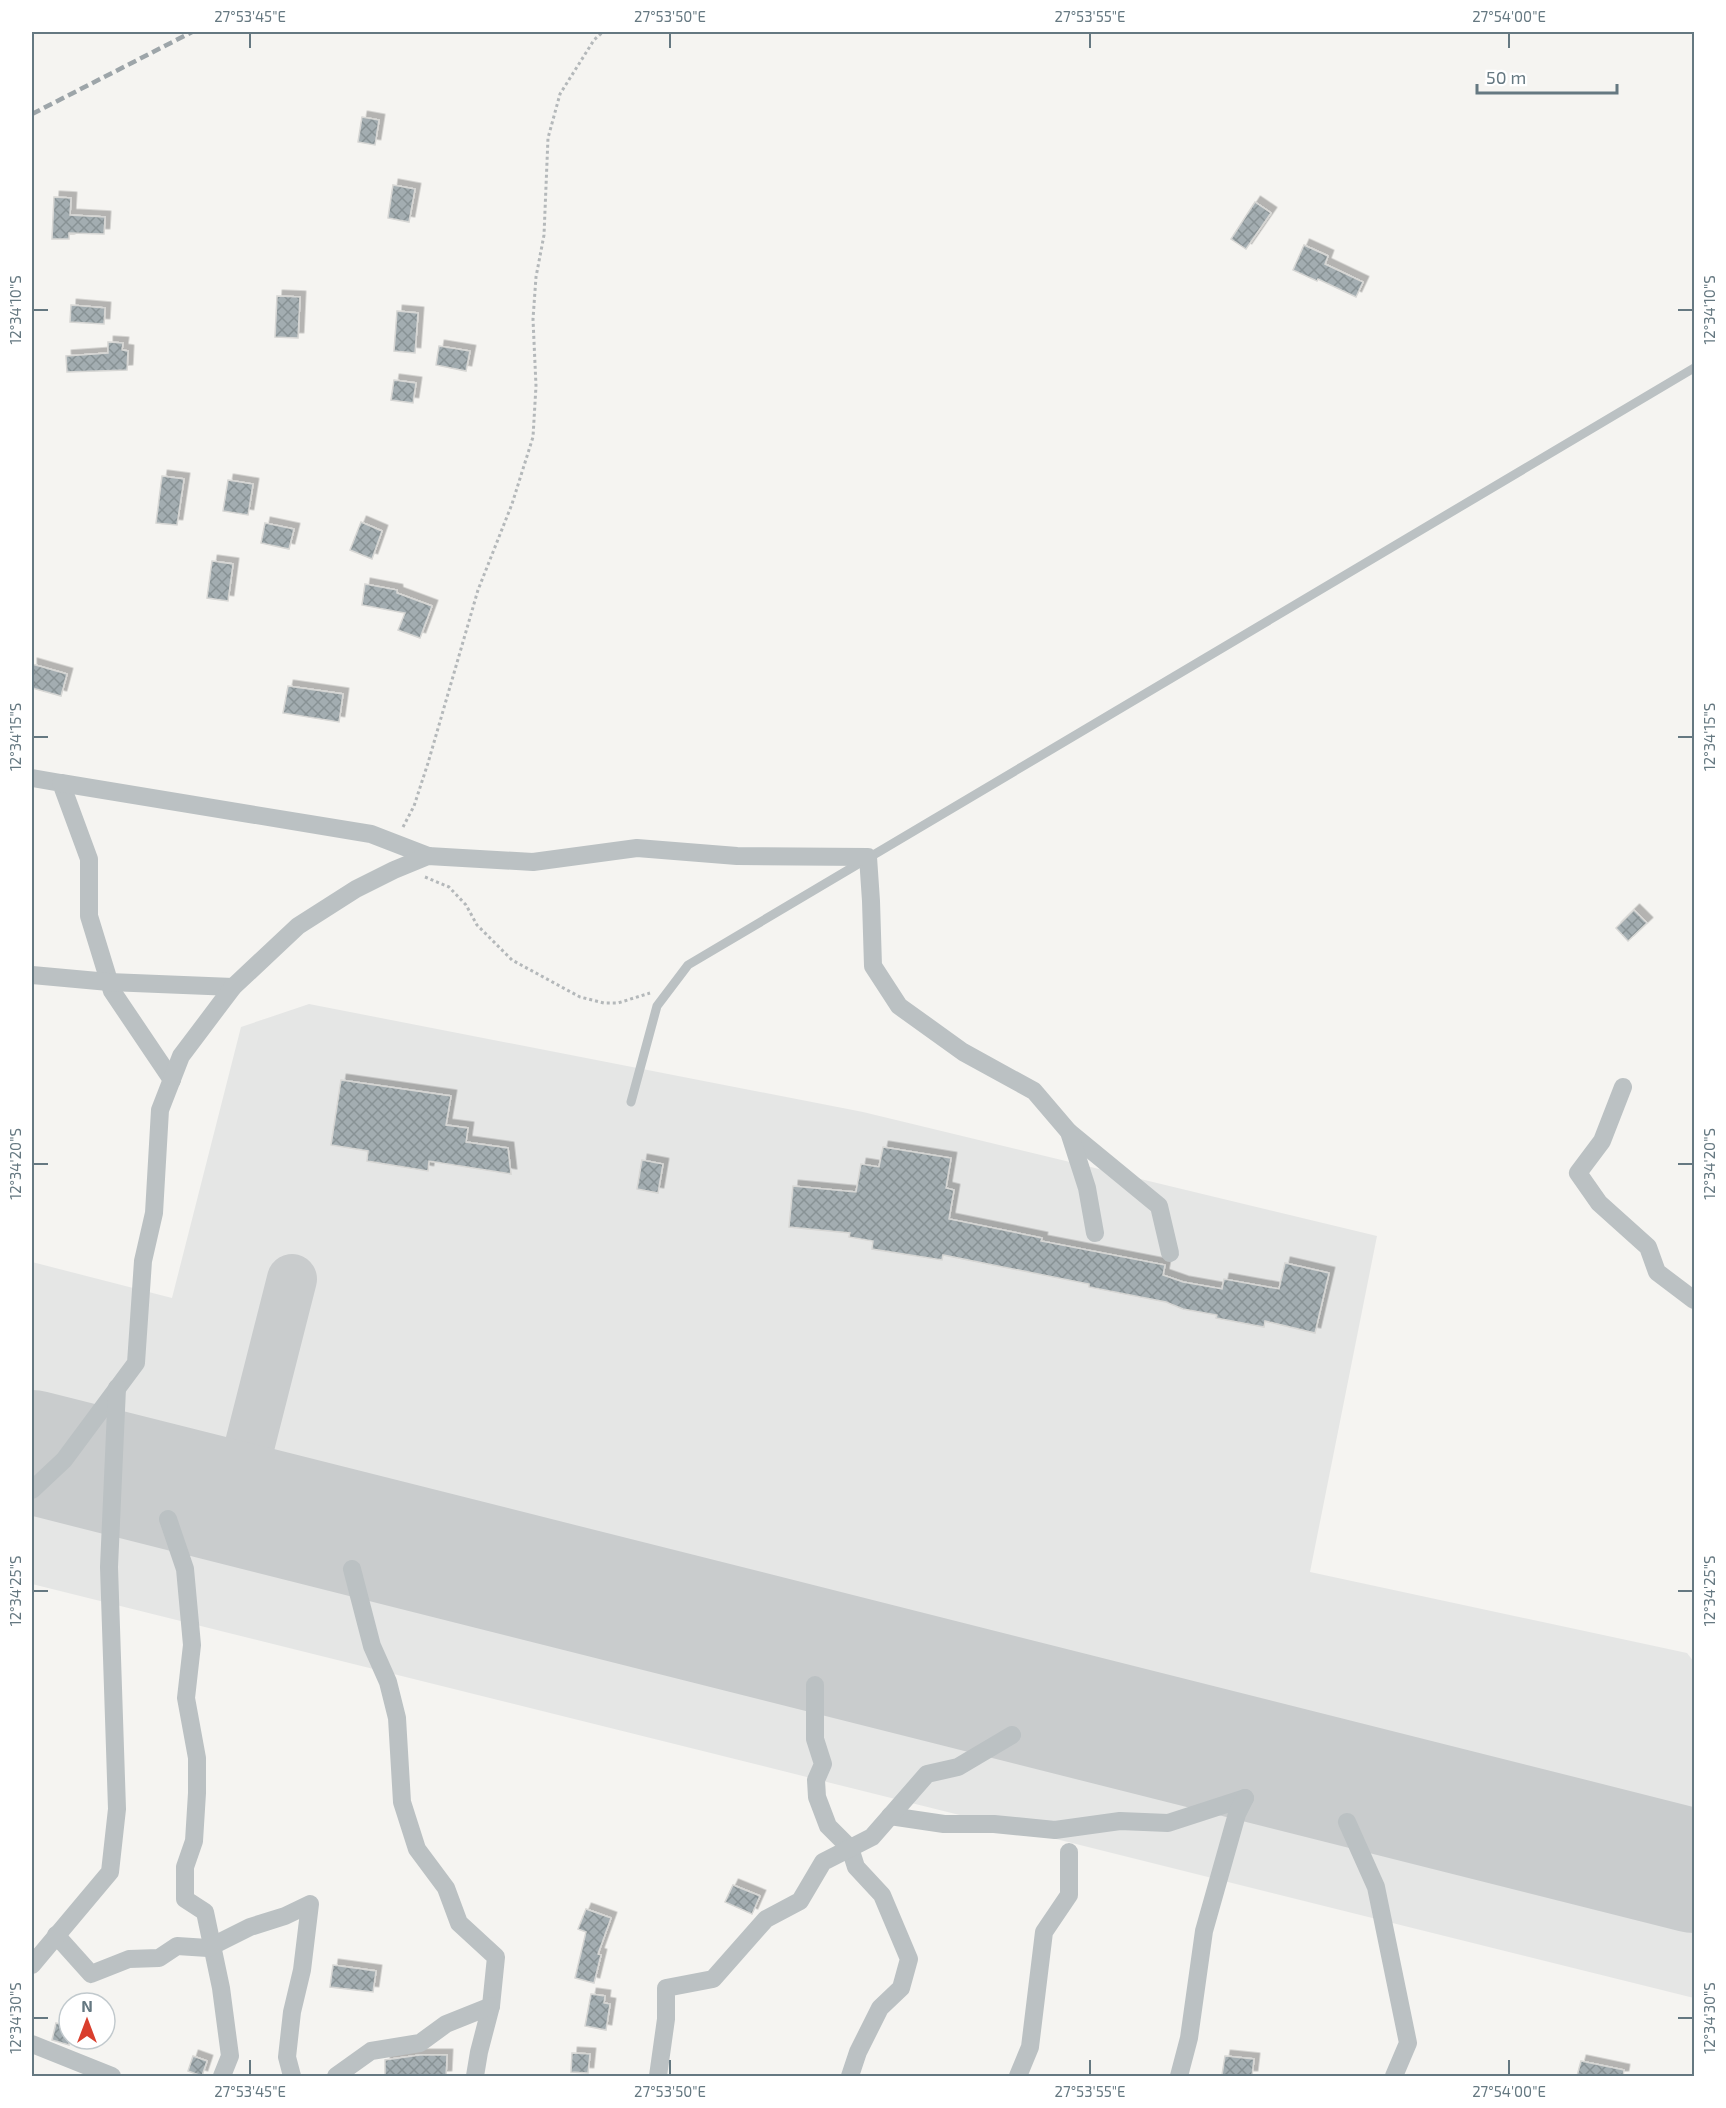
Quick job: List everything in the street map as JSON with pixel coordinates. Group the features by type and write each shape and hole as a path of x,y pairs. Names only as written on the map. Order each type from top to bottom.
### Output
{"street":[{"path":"32,778 371,834 428,856 533,862 637,848 737,856 868,857 872,901 873,966 899,1006 963,1053 1034,1091 1069,1132 1159,1206 1170,1253"},
{"path":"61,783 89,859 89,916 112,991 171,1080"},
{"path":"32,1490 64,1460 136,1363 142,1261 154,1213 160,1110 181,1056 232,987 298,926 356,890 394,870 428,856"},
{"path":"32,975 109,982 232,987"},
{"path":"1623,1087 1602,1141 1578,1173 1599,1203 1648,1247 1657,1272 1695,1300"},
{"path":"1069,1132 1087,1188 1095,1233"},
{"path":"32,1965 111,1872 117,1809 109,1567 117,1388"},
{"path":"168,1519 185,1569 192,1645 186,1698 197,1758 197,1793 195,1841 184,1867 185,1899 205,1912 221,1988 230,2056 222,2076"},
{"path":"352,1569 372,1646 388,1682 397,1718 402,1802 417,1849 446,1888 459,1923 496,1957 491,2006 475,2076"},
{"path":"815,1684 815,1739 823,1764 816,1780 817,1797 828,1826 850,1848 856,1867 882,1894 909,1959 901,1988 880,2008 858,2052 850,2076"},
{"path":"658,2076 666,2019 666,1988 713,1979 766,1920 801,1901 823,1862 872,1837 927,1774 958,1767 1012,1735"},
{"path":"890,1816 944,1824 994,1824 1055,1830 1120,1821 1168,1823 1245,1798 1237,1814 1204,1931 1189,2038 1179,2076"},
{"path":"1347,1822 1376,1887 1408,2043 1394,2076"},
{"path":"1018,2076 1030,2047 1039,1990 1044,1932 1069,1895 1069,1852"},
{"path":"56,1935 92,1974 129,1959 159,1958 177,1946 211,1947 250,1927 285,1916 310,1904 302,1970 292,2012 287,2057 292,2076"},
{"path":"336,2076 371,2051 420,2043 446,2024 491,2006"},
{"path":"32,2043 112,2076"}],"lane":[{"path":"631,1102 657,1006 687,965 1695,368"}],"path":[{"path":"394,841 414,806 478,590 512,504 532,437 536,386 532,319 536,277 544,235 548,138 560,94 594,40 603,32"},
{"path":"394,870 417,874 448,887 466,904 477,925 512,960 580,996 604,1003 618,1003 640,997 676,981"}],"shaded area":[{"path":"309,1004 863,1112 1377,1236 1310,1572 1687,1653 1694,1662 1694,1998 32,1584 32,1262 172,1298 241,1027"}],"building":[{"path":"362,117 379,120 375,145 358,142"},
{"path":"393,185 415,189 409,222 388,218"},
{"path":"54,197 71,198 70,215 105,217 104,234 69,233 69,239 52,239"},
{"path":"1255,202 1271,213 1246,249 1231,239"},
{"path":"1304,245 1328,256 1325,264 1363,282 1356,297 1293,270"},
{"path":"277,296 300,297 298,338 275,337"},
{"path":"71,305 105,308 104,324 70,322"},
{"path":"397,311 418,313 415,353 394,351"},
{"path":"108,342 123,343 122,350 128,351 127,370 67,372 66,356 108,353"},
{"path":"439,346 470,351 466,371 436,365"},
{"path":"394,380 416,383 413,403 391,400"},
{"path":"162,476 184,479 177,525 156,523"},
{"path":"228,480 253,484 248,515 223,511"},
{"path":"361,522 382,531 372,559 350,550"},
{"path":"265,523 294,529 289,549 261,543"},
{"path":"212,561 233,564 228,601 207,598"},
{"path":"365,584 397,590 397,593 432,606 420,638 398,630 405,613 362,605"},
{"path":"32,664 67,674 61,696 32,688"},
{"path":"288,686 343,694 339,722 283,713"},
{"path":"1634,910 1647,923 1628,941 1616,928"},
{"path":"341,1080 451,1096 446,1125 468,1128 466,1142 508,1148 511,1174 429,1161 428,1171 367,1161 368,1151 331,1145"},
{"path":"883,1147 951,1158 946,1188 954,1190 949,1219 1042,1238 1041,1241 1165,1265 1163,1275 1183,1282 1222,1289 1224,1279 1279,1289 1285,1263 1329,1273 1315,1333 1265,1321 1264,1327 1216,1318 1217,1315 1183,1309 1166,1302 1089,1287 1089,1284 943,1255 942,1260 872,1249 873,1241 849,1237 850,1233 789,1227 793,1186 856,1192 861,1164 879,1167"},
{"path":"642,1160 663,1164 658,1193 637,1189"},
{"path":"733,1885 760,1896 752,1914 725,1902"},
{"path":"586,1909 611,1918 598,1954 601,1955 594,1983 575,1978 586,1932 578,1929"},
{"path":"333,1965 376,1971 373,1992 330,1987"},
{"path":"591,1994 605,1996 604,2003 610,2004 606,2030 585,2026"},
{"path":"56,2023 57,2023 57,2041 52,2040"},
{"path":"572,2053 590,2054 588,2073 571,2072"},
{"path":"420,2055 447,2055 446,2076 385,2076 385,2060"},
{"path":"193,2056 207,2061 202,2076 188,2071"},
{"path":"1225,2056 1254,2059 1252,2076 1222,2075"},
{"path":"1581,2061 1624,2070 1623,2076 1577,2076"}],"taxiway":[{"path":"235,1503 292,1279"}],"runway":[{"path":"32,1452 1694,1871"}],"railway":[{"path":"32,114 192,32"}]}
